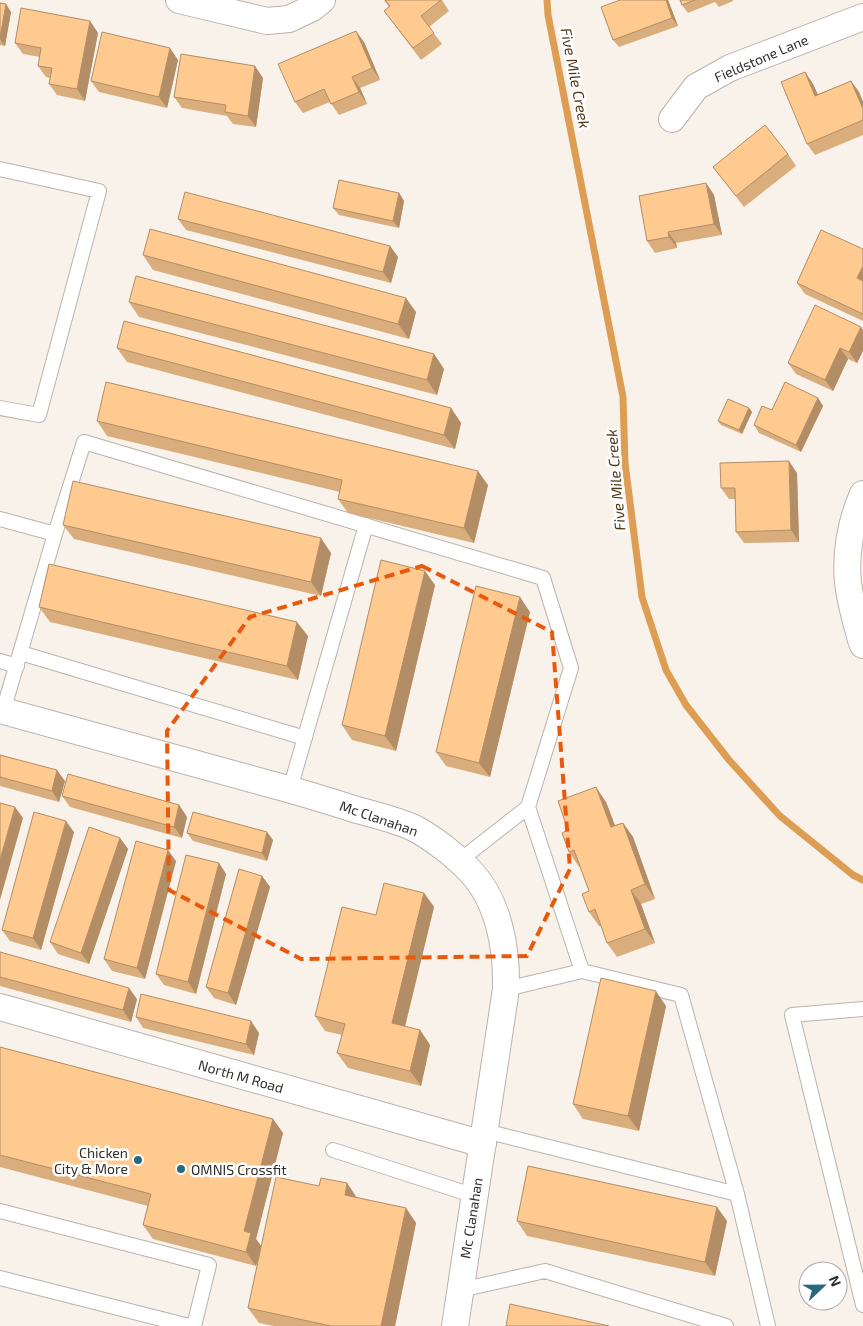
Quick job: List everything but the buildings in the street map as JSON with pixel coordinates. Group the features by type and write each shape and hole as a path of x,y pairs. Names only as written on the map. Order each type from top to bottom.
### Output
{"street":[{"path":"178,0 266,21 289,19 314,6"},
{"name":"Fieldstone Lane","path":"672,119 696,87 730,68 863,17"},
{"path":"863,494 852,526 848,555 848,581 851,604 863,646"},
{"name":"Mc Clanahan","path":"2,710 290,789 389,819 413,828 429,837 472,872 484,890 498,924 504,947 506,988 455,1326"},
{"name":"North M Road","path":"0,1007 484,1137"}],"lane":[{"path":"0,169 99,191 39,415 0,408"},
{"path":"2,710 84,442 543,578 571,668 528,807 459,861"},
{"path":"0,519 55,534"},
{"path":"290,789 366,526"},
{"path":"0,661 19,659 305,738"},
{"path":"528,807 582,971"},
{"path":"506,988 582,971 681,995 737,1194 768,1326"},
{"path":"863,1009 792,1015 863,1305"},
{"path":"484,1137 737,1194"},
{"path":"333,1150 475,1196"},
{"path":"0,1211 209,1265 194,1326"},
{"path":"460,1290 545,1271 726,1326"},
{"path":"0,1278 189,1326"}],"highlighted area":[{"path":"422,566 552,632 570,869 527,956 301,959 169,890 167,731 250,617"}],"waterway":[{"name":"Five Mile Creek","path":"547,0 548,15 623,397 625,463 642,597 666,670 686,705 729,760 780,816 853,875 863,880"}],"place":[{"name":"Chicken City & More","path":"138,1160"},
{"name":"OMNIS Crossfit","path":"181,1169"}]}
